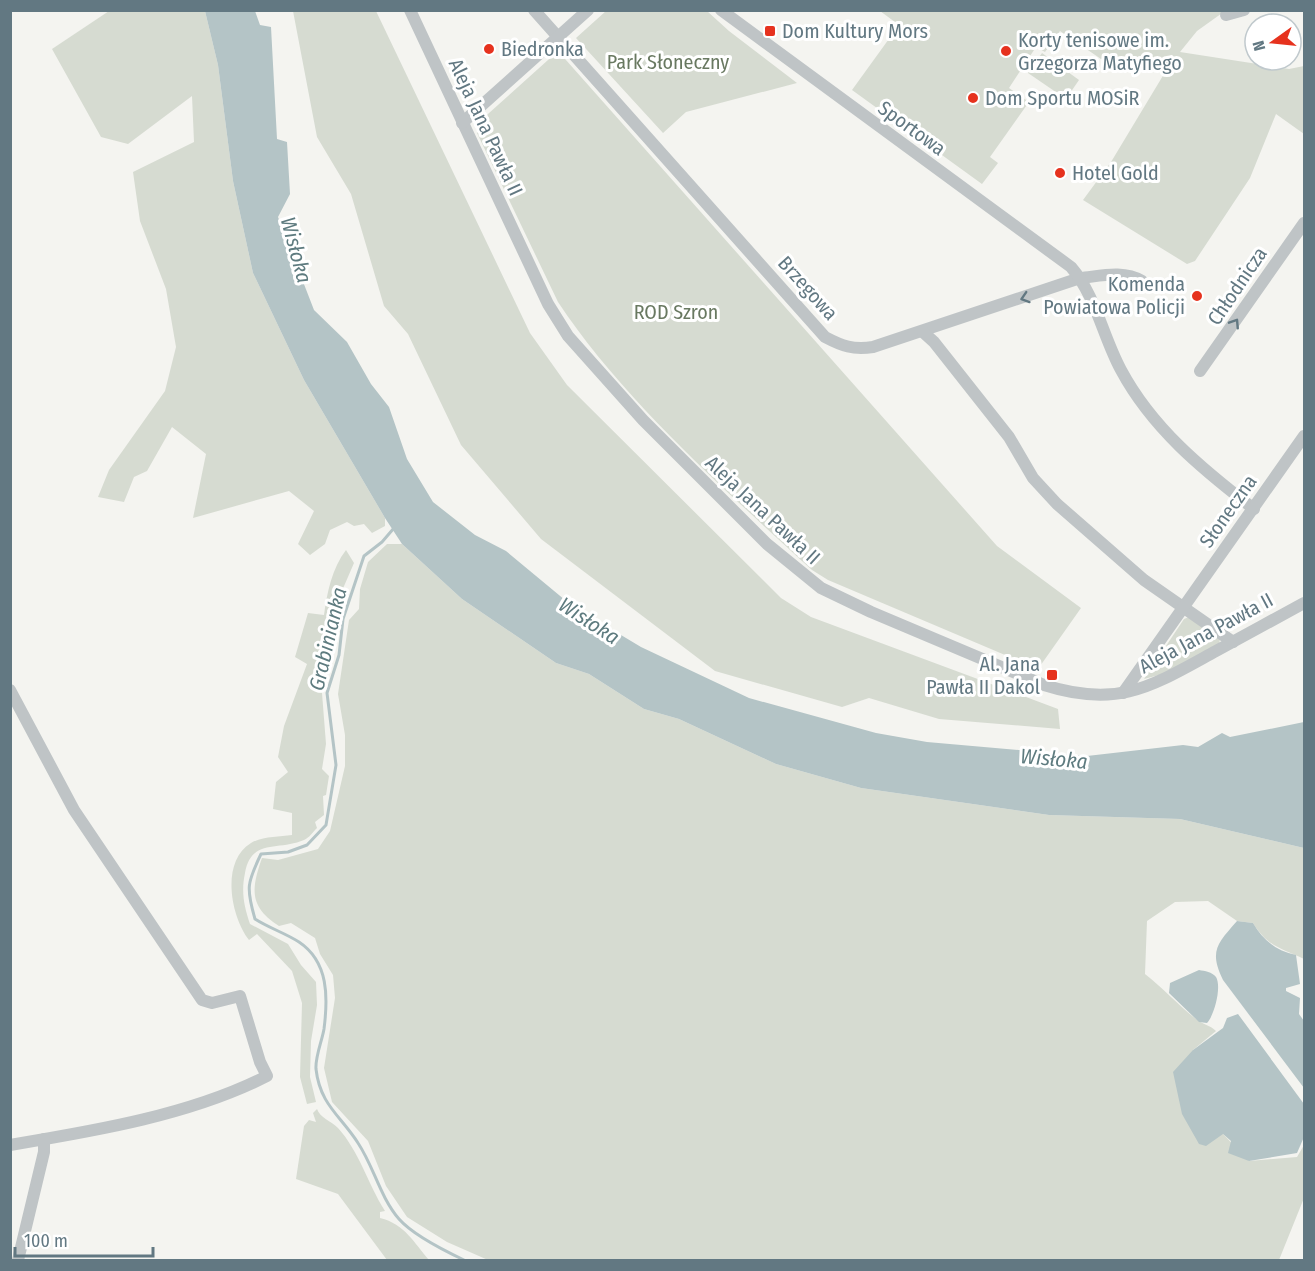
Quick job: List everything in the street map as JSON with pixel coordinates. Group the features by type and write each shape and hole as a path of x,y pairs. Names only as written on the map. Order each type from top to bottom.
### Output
{"street":[{"name":"Aleja Jana Pawła II","path":"410,10 548,304 568,336 643,420 793,568 821,588 871,612 1044,685 1073,694 1108,696 1159,683 1305,603"},
{"name":"Brzegowa","path":"534,10 825,337 855,349 873,347 923,332"},
{"path":"462,123 588,10"},
{"name":"Sportowa","path":"721,10 1071,267 1080,278 1121,370 1153,419 1194,462 1254,508"},
{"path":"1226,15 1244,10"},
{"name":"Chłodnicza","path":"1200,370 1305,223"},
{"path":"1142,281 1134,277 1115,274 1080,278 923,332 934,342 1009,437 1033,478 1057,504 1144,580 1233,642"},
{"name":"Słoneczna","path":"1123,693 1305,436"},
{"path":"10,690 74,810 202,1000 212,1003 240,996 260,1062 267,1076 235,1092 126,1122 10,1145"},
{"path":"18,1260 44,1152 44,1140"}],"green space":[{"path":"109,11 205,11 218,65 233,181 253,273 304,380 385,518 385,526 372,533 364,524 354,526 347,522 330,530 325,544 310,555 298,544 314,511 289,491 193,518 206,454 172,427 147,471 134,477 124,502 98,497 109,470 165,391 176,347 166,289 140,221 133,172 194,142 192,96 128,144 101,137 52,49"},
{"path":"293,11 376,11 530,333 567,385 781,598 811,617 1058,709 1060,729 939,719 869,698 842,707 715,671 541,539 461,445 408,334 384,306 351,194 317,137"},
{"name":"Park Słoneczny","path":"606,11 707,11 729,31 797,83 686,112 663,133 576,38"},
{"path":"880,11 1225,11 1197,31 1180,52 1243,62 1243,72 1303,72 1304,66 1304,134 1276,114 1250,178 1195,261 1187,264 1083,200 1111,162 1164,74 1152,66 1101,59 1060,31 1045,52 1036,47 1009,88 1029,102 990,157 998,163 982,184 852,90 899,25"},
{"name":"ROD Szron","path":"558,51 997,546 1081,608 1038,669 828,580 812,570 677,443 613,374 584,338 558,302 477,133 479,122"},
{"path":"1042,53 1079,80 1066,99 1028,73"},
{"path":"387,544 402,544 462,599 556,663 589,674 644,709 679,719 776,764 861,788 1049,815 1180,819 1304,848 1304,959 1270,942 1253,923 1237,921 1208,901 1175,902 1147,921 1145,974 1196,1019 1216,1031 1193,1050 1223,1134 1249,1161 1297,1157 1304,1145 1304,1198 1279,1260 488,1260 447,1242 407,1217 386,1186 368,1141 332,1102 324,1068 335,998 333,975 320,954 315,938 291,923 279,926 262,912 255,897 256,879 262,858 278,860 318,849 330,831 345,766 345,735 338,694 349,620 359,609 360,589 368,562"},
{"path":"346,550 354,563 338,600 329,671 322,693 326,744 322,769 329,776 326,795 323,796 324,815 315,822 317,828 306,839 260,850 253,855 248,862 243,886 250,924 288,944 301,965 316,982 317,1005 311,1041 310,1077 316,1102 307,1104 300,1077 302,1003 292,971 257,934 249,940 237,918 232,876 241,852 251,843 266,838 292,835 292,813 273,809 276,782 288,772 278,757 284,726 307,664 295,657 308,613 324,615 334,573"},
{"path":"1189,617 1220,639 1219,644 1163,674 1144,679 1184,619"},
{"path":"317,1109 323,1117 338,1128 358,1157 385,1211 380,1212 380,1218 403,1229 429,1260 387,1260 338,1194 296,1179 304,1126 309,1120 316,1122 313,1113"}],"water":[{"name":"Wisłoka","path":"205,11 255,11 260,25 271,27 277,139 287,142 290,194 278,217 314,310 347,342 371,384 389,407 407,459 433,502 475,535 506,551 571,605 641,647 749,698 876,733 927,742 1087,756 1183,745 1198,747 1222,733 1230,737 1304,722 1304,848 1180,819 1049,815 861,788 776,764 679,719 644,709 589,674 556,663 462,599 402,544 385,518 304,380 253,273 233,181 218,65"},
{"path":"1237,921 1253,923 1271,944 1282,951 1296,955 1300,984 1286,988 1286,991 1300,998 1299,1014 1304,1021 1304,1088 1223,980 1216,962 1217,948"},
{"path":"1199,970 1212,974 1218,982 1216,1001 1207,1023 1199,1022 1169,993 1170,983"},
{"path":"1238,1014 1304,1104 1304,1137 1297,1153 1249,1161 1228,1153 1231,1141 1223,1134 1206,1146 1199,1144 1182,1114 1173,1072 1193,1050 1223,1028 1227,1018"}],"waterway":[{"name":"Grabinianka","path":"394,528 382,542 364,556 343,619 339,655 327,693 336,765 326,825 307,845 288,852 261,854 253,872 249,892 255,919 299,942 309,950 321,970 326,1005 316,1069 318,1081 327,1101 358,1143 387,1201 399,1219 421,1237 464,1260"}],"place":[{"name":"Dom Kultury Mors","path":"770,31"},
{"name":"Biedronka","path":"489,49"},
{"name":"Korty tenisowe im. Grzegorza Matyfiego","path":"1006,51"},
{"name":"Dom Sportu MOSiR","path":"973,98"},
{"name":"Hotel Gold","path":"1060,173"},
{"name":"Komenda Powiatowa Policji","path":"1197,296"},
{"name":"Al. Jana Pawła II Dakol","path":"1052,675"}]}
